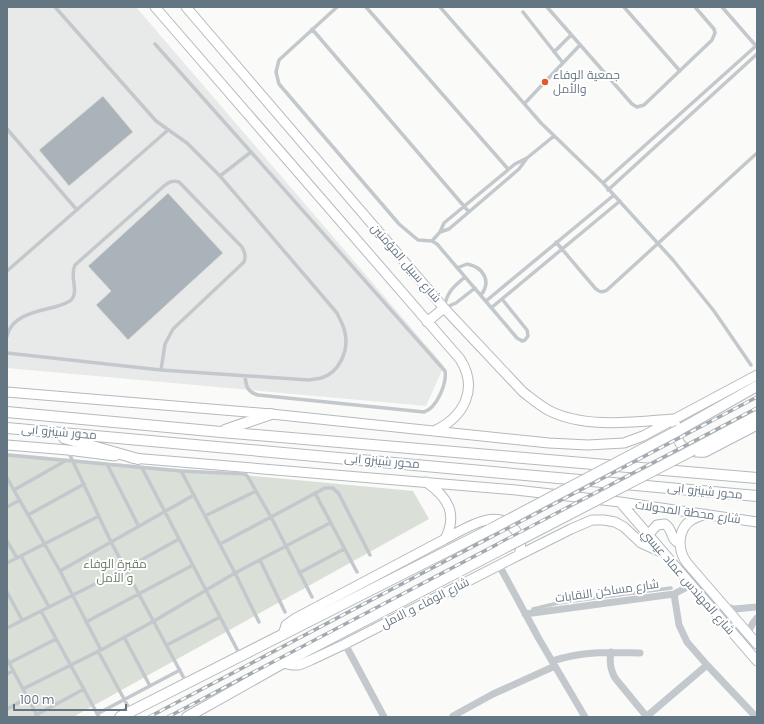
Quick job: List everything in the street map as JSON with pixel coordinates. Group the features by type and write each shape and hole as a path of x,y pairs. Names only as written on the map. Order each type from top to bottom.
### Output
{"main road":[{"path":"120,717 491,529 679,430 757,386"},
{"name":"محور شينزو ابى","path":"7,412 757,478"},
{"path":"221,432 271,414"},
{"path":"283,664 757,416"},
{"name":"محور شينزو ابى","path":"7,428 757,496"},
{"path":"41,431 140,463"},
{"path":"735,476 757,473"},
{"name":"شارع الوفاء و الامل","path":"189,716 283,664"}],"street":[{"name":"شارع سبيل المؤمنين","path":"155,7 460,359 466,371 468,383 465,401 457,415 446,425 433,431"},
{"name":"شارع سبيل المؤمنين","path":"186,7 444,308 523,392 535,402 549,410 564,416 582,420 613,423 678,418"},
{"path":"427,322 444,308"},
{"path":"7,392 271,414 588,446 624,442 643,436 757,375"},
{"path":"678,418 676,435 680,444 687,450 696,453 706,452 757,425"},
{"name":"شارع محطة المحولات","path":"7,445 68,450 140,463 425,482 516,490 620,502 757,522"},
{"path":"425,482 441,494 450,509 450,527 445,539"},
{"name":"شارع المهندس عماد عيسي","path":"620,502 757,661"},
{"name":"شارع المهندس عماد عيسي","path":"706,514 694,518 686,525 681,534 680,544 684,559 747,634 756,641"},
{"path":"283,635 286,625 291,621 480,521 493,519 506,522 516,531 521,544 519,554"},
{"name":"شارع الوفاء و الامل","path":"283,664 299,665 345,644 499,566 519,554 592,520 615,522 624,527 641,544 663,553"},
{"path":"648,535 656,525 665,524 670,528 674,540 680,544"},
{"path":"499,566 585,717"},
{"name":"شارع مساكن النقابات","path":"525,614 556,606 673,591 691,586"},
{"path":"673,591 681,632 687,642 756,717"},
{"path":"723,605 734,610 757,607"},
{"path":"747,634 752,623 757,618"},
{"path":"345,644 384,717"},
{"path":"611,652 610,665 615,678 646,717 707,665"},
{"path":"453,716 553,663 582,654 611,652 640,653"}],"lane":[{"path":"7,353 161,370 309,380 322,378 332,372 339,365 344,356 346,346 346,335 342,324 337,313 327,300 220,176 188,143 156,121 55,7"},
{"path":"337,7 279,60 276,72 279,84 400,224 418,240 432,241 438,244 517,338 522,341 525,340 528,336 527,330 502,299"},
{"path":"366,7 508,169"},
{"path":"440,7 554,136 620,201 706,299 751,365"},
{"path":"547,7 632,104 637,107 644,105 714,37 714,29 695,7"},
{"path":"624,7 680,70"},
{"path":"603,183 757,46 722,7"},
{"path":"523,12 563,63"},
{"path":"312,29 469,212"},
{"path":"554,52 571,35"},
{"path":"155,44 445,371 446,375 441,392 433,407 430,411 424,412 258,395 252,393 247,387 245,376"},
{"path":"525,103 580,46"},
{"path":"608,190 757,54"},
{"path":"7,130 77,210"},
{"path":"7,272 168,130"},
{"path":"440,232 449,229 519,169 527,158 554,136"},
{"path":"220,176 250,152"},
{"path":"556,242 595,288 601,292 604,292 757,153"},
{"path":"432,241 440,232 444,223 508,169 519,161 527,158"},
{"path":"7,336 13,324 20,318 64,304 72,298 74,293 72,270 75,265 169,182 179,182 242,248 245,252 245,257 244,262 173,329 165,344 161,370"},
{"path":"486,301 556,242 614,196"},
{"path":"491,308 620,201"},
{"path":"457,268 467,264 477,267 481,271 484,275 486,286 481,295"},
{"path":"444,308 450,290 465,277"},
{"path":"444,308 456,303 475,288"},
{"path":"68,450 111,542 186,683"},
{"path":"7,455 106,464 140,463 181,471 245,474 272,517 312,597"},
{"path":"14,490 65,461"},
{"path":"140,463 240,656"},
{"path":"106,464 138,526"},
{"path":"181,471 259,622"},
{"path":"7,478 60,571 130,711"},
{"path":"28,515 84,484"},
{"path":"220,544 329,487 337,490 370,555"},
{"path":"205,516 256,491"},
{"path":"315,493 357,572"},
{"path":"60,571 194,495"},
{"path":"7,507 20,500"},
{"path":"7,563 99,516"},
{"path":"23,689 124,638 235,573 330,523"},
{"path":"7,628 125,569 179,539"},
{"path":"7,541 17,558"},
{"path":"299,573 344,549"},
{"path":"21,556 49,607"},
{"path":"260,560 285,612"},
{"path":"86,622 193,565"},
{"path":"7,592 22,620"},
{"path":"533,609 556,606"},
{"path":"41,611 98,716 124,700 180,670"},
{"path":"167,645 220,617"},
{"path":"124,638 150,686"},
{"path":"56,639 8,661 37,716 84,689"},
{"path":"7,674 13,671"},
{"path":"7,709 27,698"}],"shaded area":[{"path":"7,7 136,7 444,366 426,406 7,368"}],"green space":[{"name":"مقبرة الوفاء و الأمل","path":"7,453 413,491 429,519 73,717 7,717"}],"building":[{"path":"103,96 133,132 69,186 39,150"},
{"path":"168,193 223,253 128,340 96,305 111,291 88,266"}],"railway":[{"path":"149,717 757,397"},
{"path":"168,717 757,408"}],"place":[{"name":"جمعية الوفاء والأمل","path":"545,82"}]}
